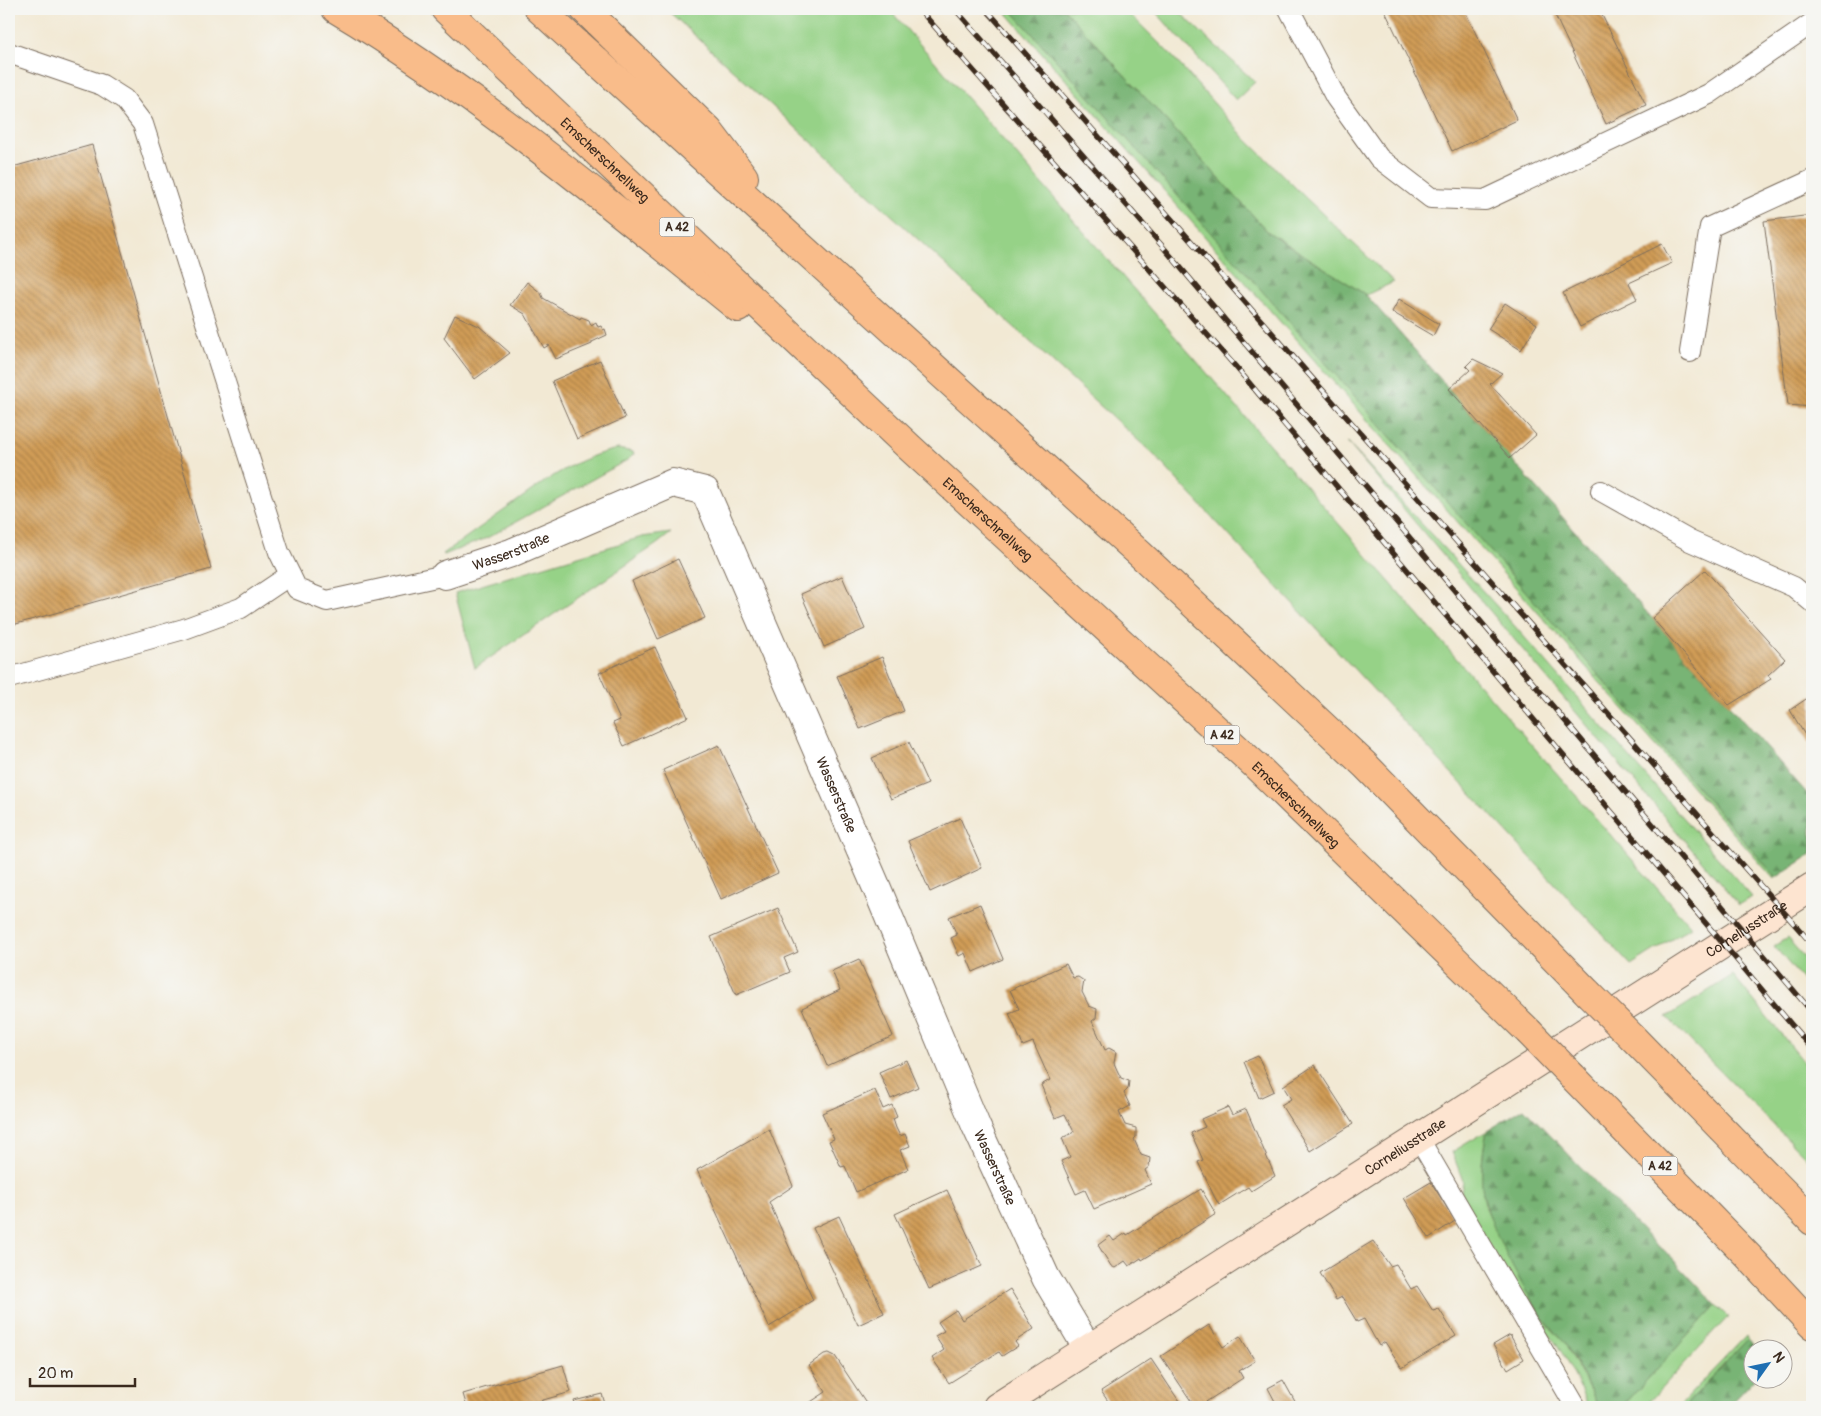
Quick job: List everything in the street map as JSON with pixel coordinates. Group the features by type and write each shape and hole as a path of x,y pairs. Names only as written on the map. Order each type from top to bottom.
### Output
{"highway":[{"path":"336,9 379,35 471,97 552,159 908,446"},
{"name":"Emscherschnellweg","path":"445,9 908,446 1255,765 1528,1031 1748,1256 1812,1326"},
{"path":"539,9 1140,554 1365,765 1805,1213"},
{"path":"584,9 709,131 784,230"}],"main road":[{"name":"Corneliusstraße","path":"996,1407 1419,1140 1812,887"}],"street":[{"name":"Wasserstraße","path":"445,575 511,553 673,484 705,492 876,886 976,1126 1046,1278 1088,1349"}],"lane":[{"path":"1289,9 1336,98 1379,158 1431,198 1485,200 1709,94 1812,22"},
{"path":"9,53 102,85 124,100 143,124 279,552 296,588 327,601 445,575"},
{"path":"1690,352 1710,227 1812,180"},
{"path":"1602,491 1690,541 1794,586 1812,602"},
{"path":"9,678 184,629 242,608 290,575"},
{"path":"1419,1140 1576,1407"}],"green space":[{"path":"666,9 889,9 1691,927 1631,965 1153,454"},
{"path":"1003,9 1010,9 1167,181 1775,876 1774,879"},
{"path":"1010,9 1064,9 1268,232 1366,295 1812,799 1812,854 1774,879 1775,876 1299,332"},
{"path":"1064,9 1125,9 1172,56 1244,137 1394,282 1366,295 1268,232"},
{"path":"1153,9 1176,9 1255,82 1236,100"},
{"path":"1347,442 1512,623 1752,897 1739,905"},
{"path":"618,449 633,452 634,454 629,459 487,538 443,554 563,470 589,458"},
{"path":"671,533 475,668 455,593 642,537"},
{"path":"1787,938 1812,966 1812,991 1774,946"},
{"path":"1733,975 1812,1072 1812,1164 1667,1017"},
{"path":"1524,1108 1716,1305 1622,1407 1599,1407 1570,1352 1528,1295 1508,1258 1485,1202 1482,1172 1487,1131"},
{"path":"1487,1131 1482,1168 1485,1206 1533,1303 1548,1325 1564,1342 1599,1407 1588,1407 1565,1358 1542,1326 1532,1318 1466,1207 1461,1191 1463,1181 1452,1152"},
{"path":"1716,1305 1728,1317 1644,1407 1622,1407"},
{"path":"1744,1338 1744,1343 1684,1407 1678,1407"},
{"path":"1744,1343 1744,1388 1746,1388 1728,1407 1684,1407"}],"building":[{"path":"1384,9 1464,9 1517,120 1452,151"},
{"path":"1552,9 1599,9 1646,105 1606,124"},
{"path":"92,145 211,569 9,626 9,168"},
{"path":"1812,215 1812,407 1788,405 1764,221"},
{"path":"1662,244 1672,263 1629,283 1637,299 1580,327 1563,293"},
{"path":"527,282 541,293 543,298 580,319 581,317 589,320 591,325 596,322 598,327 601,326 603,330 605,329 607,335 592,342 592,344 556,359 549,345 544,348 525,314 510,305"},
{"path":"1399,299 1439,324 1433,336 1392,312"},
{"path":"1505,303 1537,324 1521,350 1488,329"},
{"path":"455,315 479,326 510,353 475,379 444,338"},
{"path":"1473,359 1502,373 1490,384 1536,435 1510,458 1449,389 1470,370 1466,366"},
{"path":"600,360 625,418 577,439 552,381"},
{"path":"678,559 705,618 658,639 632,581"},
{"path":"1705,570 1785,659 1768,675 1771,679 1729,705 1652,618"},
{"path":"842,576 865,629 824,647 801,594"},
{"path":"655,647 688,717 624,746 613,723 620,720 599,673"},
{"path":"882,657 904,711 860,729 837,676"},
{"path":"1812,695 1812,747 1790,710"},
{"path":"909,742 928,784 891,799 872,758"},
{"path":"719,745 778,873 721,899 663,770"},
{"path":"960,818 982,868 930,892 908,841"},
{"path":"980,904 1003,959 973,972 965,953 959,956 951,938 957,935 949,917"},
{"path":"778,908 798,952 784,958 790,972 736,995 711,937"},
{"path":"859,959 893,1036 827,1066 802,1008 840,990 832,971"},
{"path":"1066,964 1073,978 1078,977 1084,981 1082,992 1089,1006 1097,1009 1096,1018 1092,1021 1105,1050 1109,1048 1116,1052 1114,1063 1117,1070 1121,1078 1129,1081 1128,1089 1124,1093 1130,1106 1119,1112 1125,1125 1136,1128 1136,1137 1134,1139 1141,1155 1150,1158 1149,1167 1145,1170 1151,1184 1094,1209 1085,1190 1076,1194 1061,1161 1070,1157 1062,1138 1074,1132 1065,1114 1055,1118 1041,1085 1050,1080 1033,1042 1023,1046 1009,1013 1019,1009 1010,990"},
{"path":"1258,1056 1274,1091 1259,1098 1244,1062"},
{"path":"906,1060 918,1087 891,1099 879,1072"},
{"path":"1315,1065 1353,1124 1310,1151 1281,1105 1291,1099 1283,1086"},
{"path":"875,1090 883,1109 892,1105 897,1117 893,1119 896,1128 900,1136 905,1134 910,1146 900,1150 908,1169 856,1192 845,1166 841,1167 829,1141 834,1139 822,1113"},
{"path":"1228,1107 1232,1115 1246,1109 1275,1176 1251,1191 1248,1187 1219,1205 1198,1162 1203,1160 1191,1133 1205,1127 1201,1119"},
{"path":"769,1129 793,1186 769,1202 813,1300 769,1327 697,1170"},
{"path":"1431,1182 1455,1221 1429,1238 1404,1198"},
{"path":"1201,1189 1216,1214 1142,1260 1141,1258 1129,1266 1125,1261 1115,1268 1111,1266 1098,1245 1110,1236 1114,1241 1126,1233 1127,1235"},
{"path":"947,1190 982,1266 929,1289 895,1214"},
{"path":"839,1216 884,1313 858,1325 813,1228"},
{"path":"1373,1241 1390,1266 1396,1264 1411,1289 1417,1286 1433,1311 1439,1309 1456,1336 1402,1368 1385,1342 1379,1346 1364,1319 1357,1322 1342,1297 1336,1300 1320,1273"},
{"path":"1010,1289 1034,1329 1015,1342 1018,1346 1002,1356 999,1352 997,1353 949,1383 932,1358 944,1350 935,1336 944,1331 938,1322 956,1310 962,1320"},
{"path":"1209,1325 1223,1347 1240,1336 1255,1361 1239,1371 1243,1378 1198,1407 1195,1407 1161,1356"},
{"path":"1510,1335 1524,1359 1508,1369 1493,1345"},
{"path":"829,1353 835,1356 869,1407 803,1407 826,1392 809,1365 824,1354"},
{"path":"1151,1359 1179,1401 1169,1407 1112,1407 1101,1391"},
{"path":"563,1365 571,1392 519,1407 467,1407 463,1394"},
{"path":"1283,1380 1298,1407 1278,1407 1268,1388"},
{"path":"602,1394 606,1407 576,1407 574,1401"}],"railway":[{"path":"919,9 1235,366 1812,1049"},
{"path":"955,9 1164,248 1812,1012"},
{"path":"986,9 1812,944"}]}
